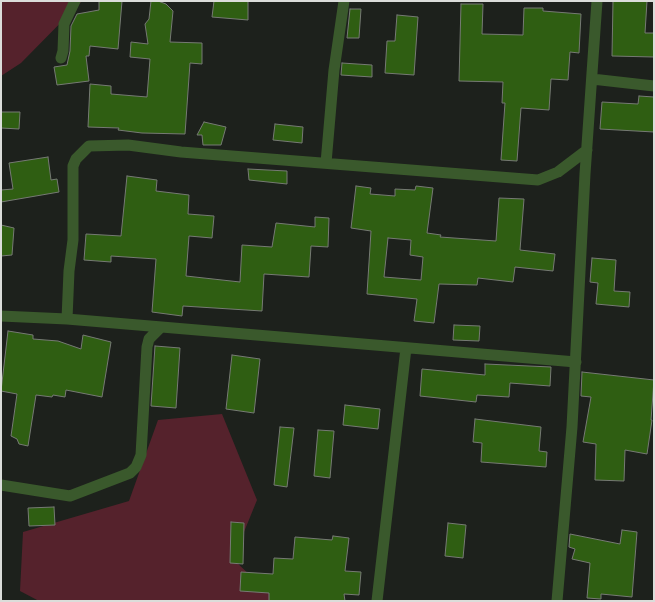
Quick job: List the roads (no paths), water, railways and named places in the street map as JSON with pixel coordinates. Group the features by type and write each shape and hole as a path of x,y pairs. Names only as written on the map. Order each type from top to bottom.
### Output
{"street":[{"path":"61,58 63,51 64,24 75,1"},
{"path":"326,163 335,62 344,1"},
{"path":"557,601 572,427 587,150 597,1"},
{"path":"592,79 654,86"},
{"path":"67,319 69,267 73,240 73,166 76,159 89,146 128,145 181,152 538,180 558,172 587,150"},
{"path":"1,316 67,319 576,362"},
{"path":"1,485 70,496 130,473 136,467 141,455 147,347 149,339 161,328"},
{"path":"377,601 406,348"}]}
